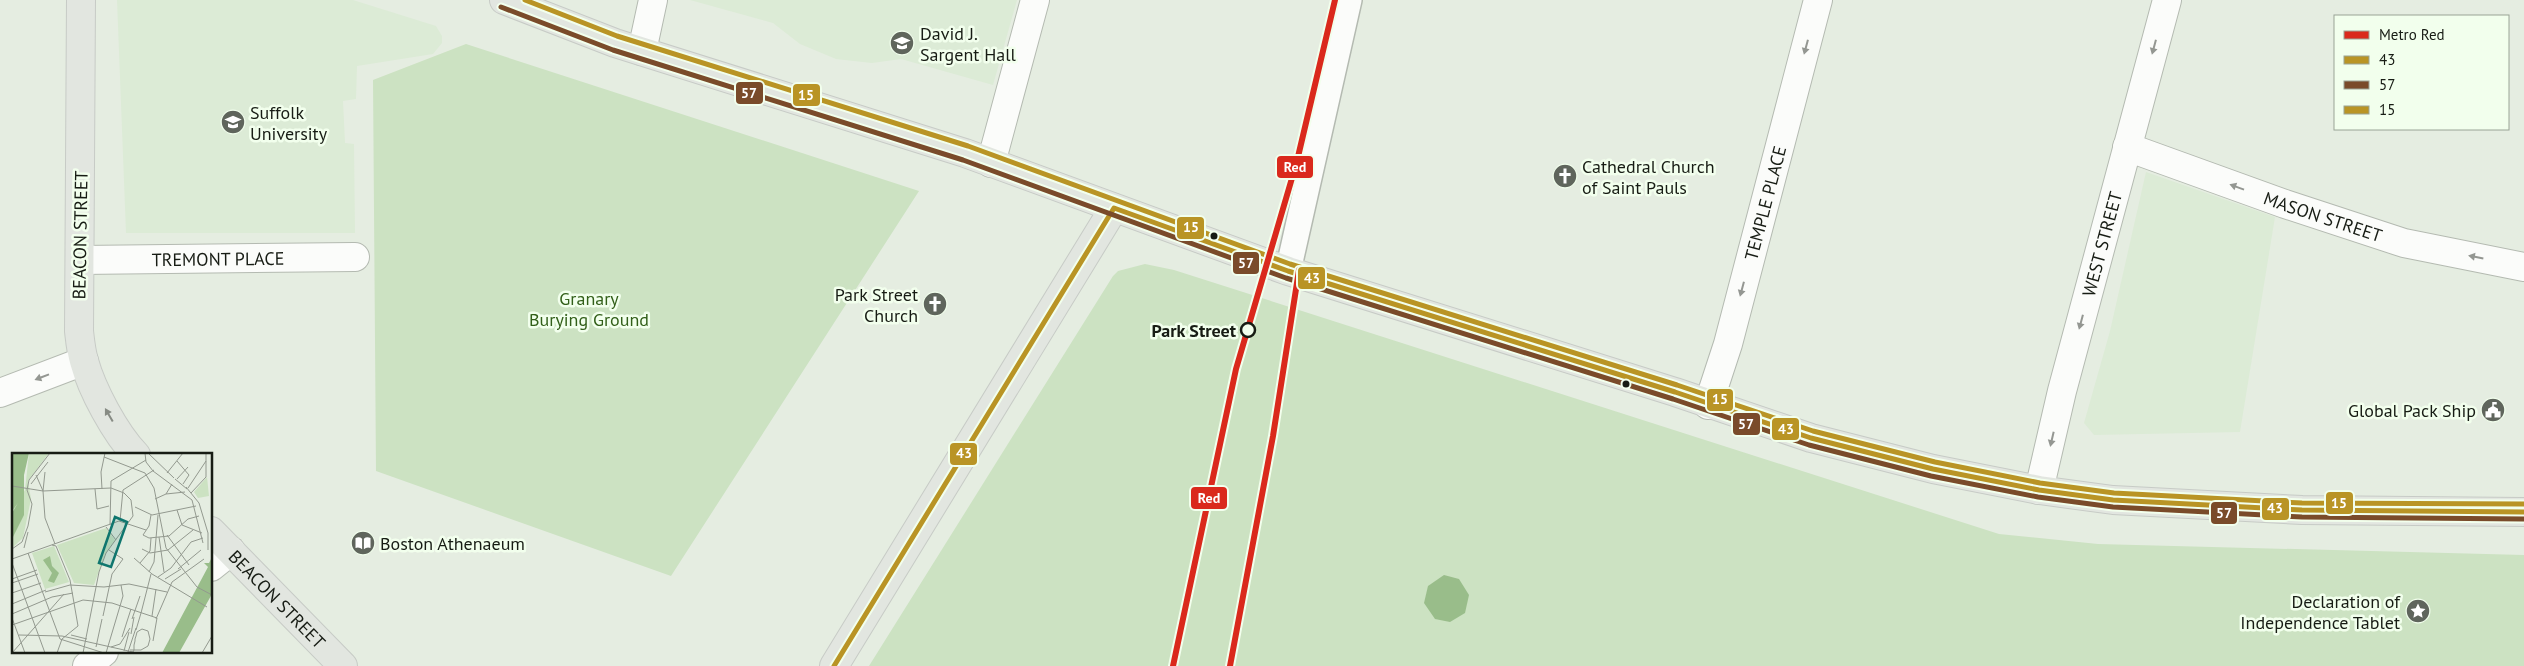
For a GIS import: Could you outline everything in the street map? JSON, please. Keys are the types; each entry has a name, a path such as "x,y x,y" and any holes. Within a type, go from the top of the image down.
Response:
{"main road":[{"name":"BEACON STREET","path":"81,0 79,331 84,361 96,393 111,420 135,453"},
{"path":"507,0 615,43 909,134 1288,271 1656,386 1708,405 1820,440 1933,469 2039,490 2113,500 2302,510 2524,512"},
{"path":"834,666 1114,208"},
{"name":"BEACON STREET","path":"212,534 221,559 343,666"}],"street":[{"path":"642,51 652,0"},
{"path":"991,163 1036,0"},
{"path":"1288,271 1349,0"},
{"name":"TEMPLE PLACE","path":"1708,405 1728,344 1818,0"},
{"name":"WEST STREET","path":"2039,490 2062,392 2167,0"},
{"name":"MASON STREET","path":"2127,147 2286,204 2404,243 2524,267"},
{"name":"TREMONT PLACE","path":"80,260 355,257"},
{"path":"0,393 84,361"},
{"path":"87,666 102,654"}],"shaded area":[{"name":"Suffolk University","path":"117,0 353,0 436,26 442,36 442,43 433,54 357,66 356,99 343,101 345,143 354,144 355,233 126,233"},
{"name":"David J. Sargent Hall","path":"690,0 1017,0 993,85 901,59 872,63 836,59 800,44 773,23"},
{"path":"2146,172 2275,217 2240,432 2094,435 2084,423 2110,331"},
{"path":"1444,575 1459,579 1469,595 1465,613 1450,622 1435,619 1424,603 1428,586"}],"green space":[{"name":"Granary Burying Ground","path":"466,44 919,191 671,576 376,471 373,80"},
{"path":"1145,264 1174,270 1999,534 2098,544 2524,555 2524,666 869,666 1113,276 1118,271"}],"metro line":[{"name":"Red","path":"1173,666 1236,369 1297,161 1335,0"},
{"name":"Red","path":"1230,666 1273,436 1299,270"}],"transit line":[{"name":"15","path":"525,0 617,36 968,146 1290,264 1677,385 1813,431 1935,462 2040,483 2114,493 2302,503 2524,504"},
{"name":"57","path":"501,7 613,50 963,160 1286,278 1673,399 1809,445 1931,476 2038,497 2113,507 2302,517 2524,519"},
{"name":"43","path":"834,666 1114,208 1288,271 1675,392 1811,438 1933,469 2039,490 2113,500 2302,510 2524,512"}],"place":[{"name":"David J. Sargent Hall","path":"902,43"},
{"name":"Suffolk University","path":"233,122"},
{"name":"Cathedral Church of Saint Pauls","path":"1565,176"},
{"name":"Park Street Church","path":"935,304"},
{"name":"Park Street","path":"1248,330"},
{"name":"Global Pack Ship","path":"2493,410"},
{"name":"Boston Athenaeum","path":"363,543"},
{"name":"Declaration of Independence Tablet","path":"2418,611"}]}
